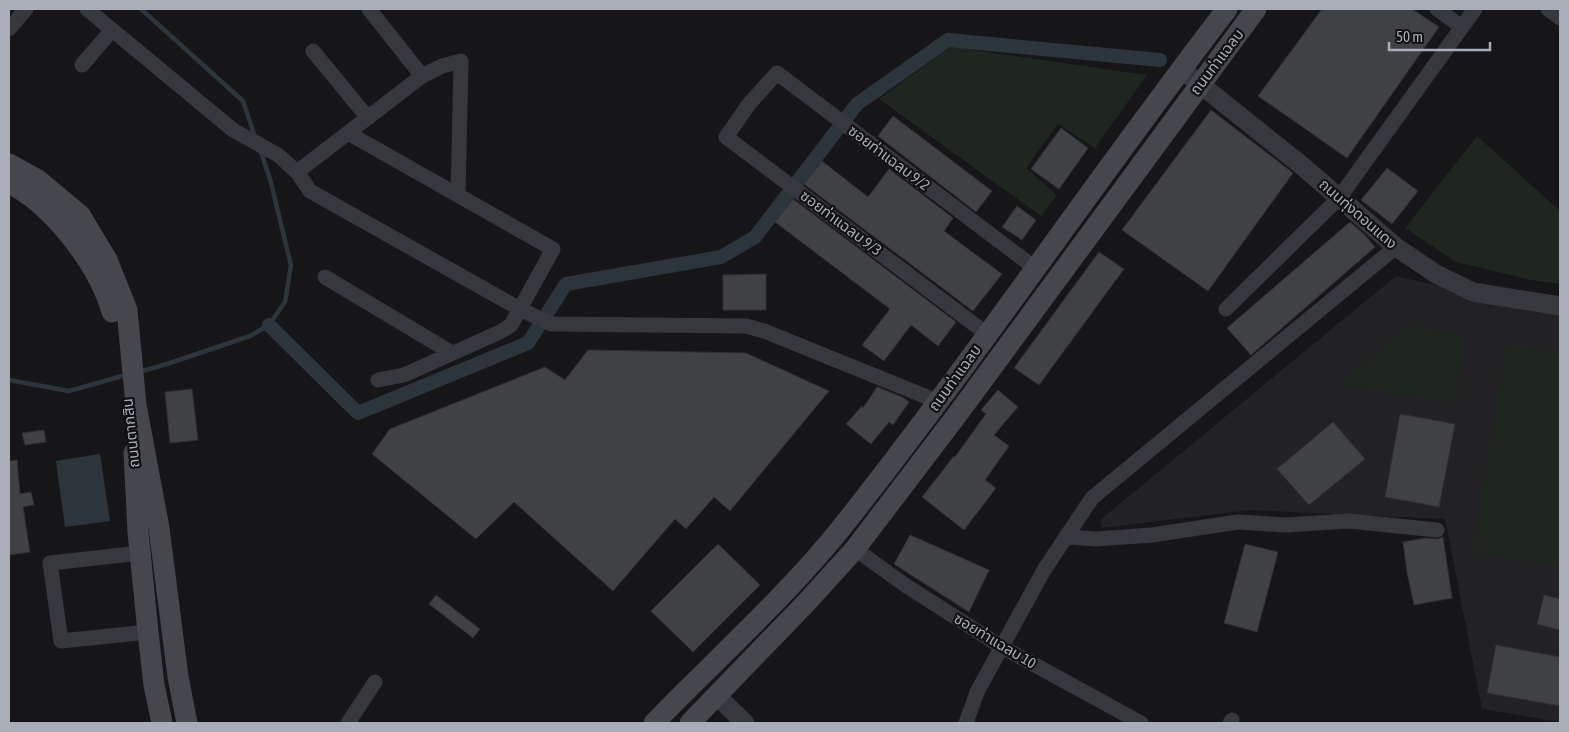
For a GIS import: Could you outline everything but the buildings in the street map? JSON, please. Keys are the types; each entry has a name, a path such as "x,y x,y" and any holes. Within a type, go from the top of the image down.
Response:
{"main road":[{"name":"ถนนท่าแฉลบ","path":"690,723 806,603 855,549 957,416 1256,9"},
{"name":"ถนนท่าแฉลบ","path":"654,723 790,586 841,528 938,401 1222,11"},
{"path":"9,164 38,180 80,215 107,260 127,310 133,374 132,405"},
{"name":"ถนนตากสิน","path":"9,184 20,188 55,217 82,249 101,284 111,308 159,528 178,677 187,723"},
{"path":"938,401 957,416"},
{"name":"ถนนตากสิน","path":"132,405 140,553 154,685 162,723"},
{"path":"699,677 717,696"}],"street":[{"path":"9,29 26,9"},
{"path":"86,9 233,130 278,155 297,172 310,191 551,324 746,326 764,331 938,401"},
{"path":"368,9 422,76"},
{"path":"1437,9 1462,27"},
{"path":"1226,309 1339,198 1476,9"},
{"path":"1548,9 1560,18"},
{"path":"82,65 112,30"},
{"path":"313,51 368,118"},
{"path":"297,172 422,76 442,66 461,61 458,195"},
{"name":"ถนนทุ่งดอนแดง","path":"1180,69 1300,164 1396,247 1436,274 1473,292 1560,306"},
{"name":"ซอยท่าแฉลบ 9/2","path":"749,104 778,73 1035,268"},
{"name":"ซอยท่าแฉลบ 9/3","path":"749,104 726,137 987,334"},
{"path":"348,133 553,248 527,312 511,325 500,332 404,375 378,380"},
{"path":"966,723 977,692 1044,570 1092,498 1396,247"},
{"path":"325,277 452,353"},
{"path":"1066,537 1096,539 1152,535 1238,522 1286,525 1349,521 1437,530"},
{"name":"ซอยท่าแฉลบ 10","path":"855,549 905,586 1002,647 1141,723"},
{"path":"140,553 50,563 61,641 148,632"},
{"path":"348,723 375,682"},
{"path":"717,696 745,723"}],"shaded area":[{"path":"951,47 1147,75 1095,148 1058,124 1026,168 1057,195 1041,216 879,99"},
{"path":"1477,136 1560,211 1560,284 1531,280 1456,262 1405,228"},
{"path":"1396,276 1560,314 1560,722 1482,709 1445,519 1249,510 1102,528 1100,520"},
{"path":"1408,325 1464,337 1456,403 1339,385"},
{"path":"1507,344 1560,353 1560,566 1472,552"},
{"path":"100,454 110,521 65,527 56,461"}],"waterway":[{"path":"141,9 243,101 255,137"},
{"path":"269,325 358,413 528,343 566,284 721,257 755,237 857,104 948,40 1160,60"},
{"path":"139,372 250,336 269,325 285,302 291,265 270,179 260,149"},
{"path":"9,380 69,391 126,375"}]}
